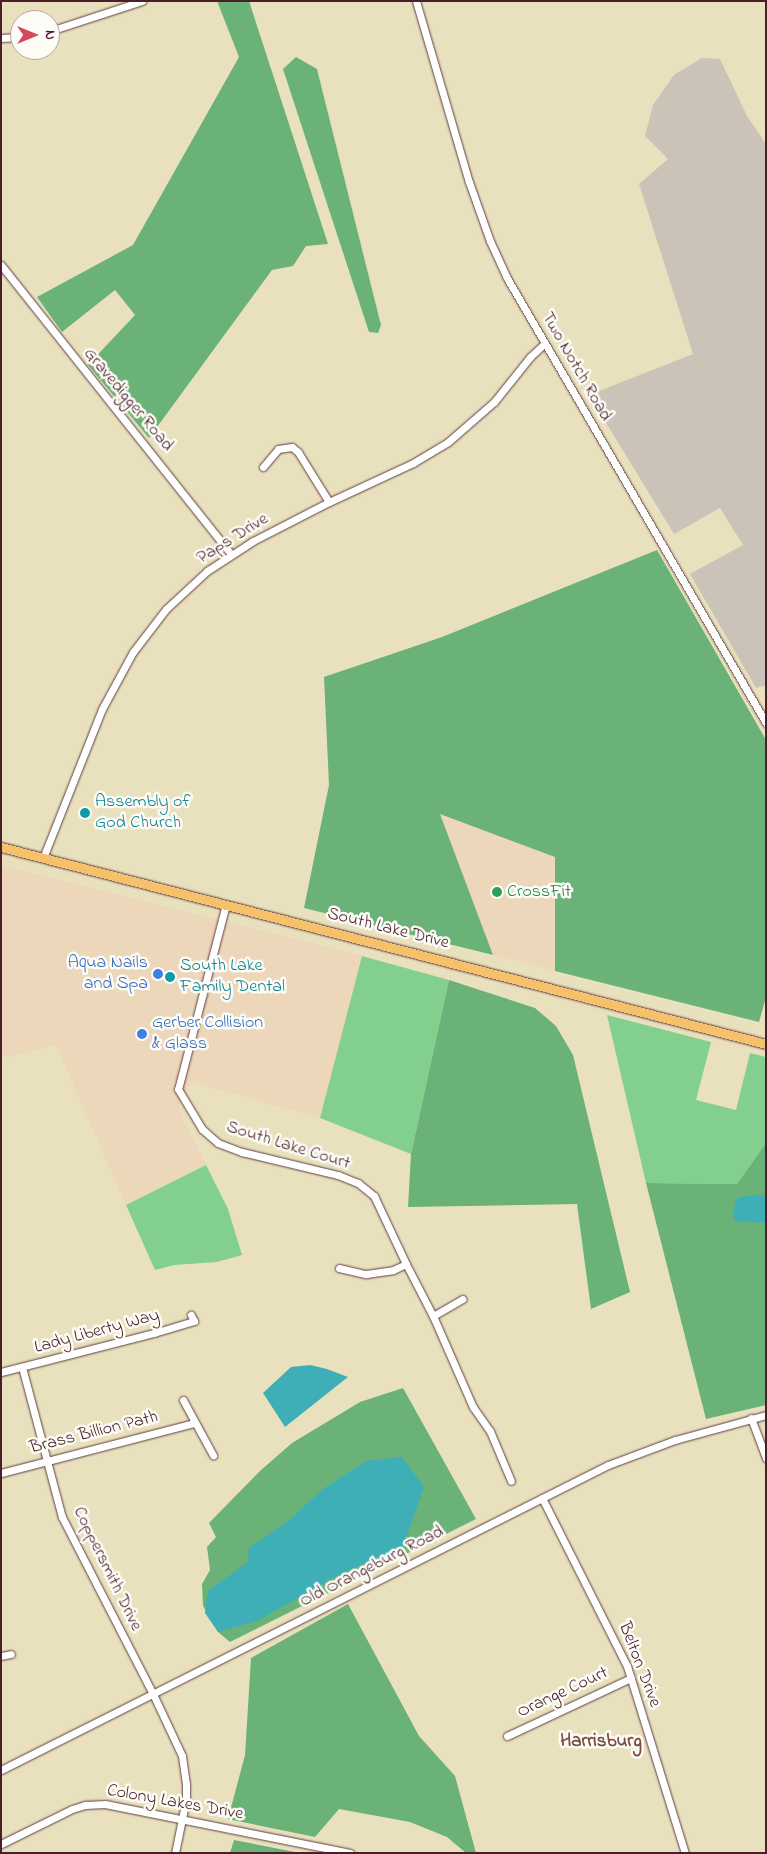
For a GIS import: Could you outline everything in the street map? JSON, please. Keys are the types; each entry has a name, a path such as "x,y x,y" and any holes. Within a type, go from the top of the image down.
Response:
{"main road":[{"name":"South Lake Drive","path":"1,847 766,1044"}],"street":[{"path":"60,29 142,1"},
{"name":"Two Notch Road","path":"416,1 455,139 490,241 507,278 766,723"},
{"name":"Gravedigger Road","path":"1,265 231,554"},
{"name":"Paps Drive","path":"43,858 102,709 133,652 166,609 207,571 231,554 329,502 413,463 448,442 494,402 530,357 544,344"},
{"path":"263,467 278,449 292,447 298,452 329,502"},
{"name":"South Lake Court","path":"226,904 178,1088 202,1129 218,1143 242,1152 338,1175 358,1183 374,1196 406,1264 434,1316 473,1407 490,1431 512,1481"},
{"path":"339,1268 366,1274 393,1270 406,1264"},
{"path":"434,1316 463,1299"},
{"name":"Lady Liberty Way","path":"1,1372 178,1326 194,1321 191,1315"},
{"name":"Coppersmith Drive","path":"22,1367 62,1517 177,1742 185,1770 186,1799 175,1853"},
{"path":"183,1400 212,1455"},
{"name":"Old Orangeburg Road","path":"1,1770 608,1465 675,1440 766,1415"},
{"path":"751,1418 766,1458"},
{"name":"Brass Billion Path","path":"1,1473 194,1423"},
{"name":"Belton Drive","path":"542,1498 619,1646 631,1678 684,1853"},
{"path":"1,1656 10,1654"},
{"name":"Orange Court","path":"508,1736 631,1678"},
{"name":"Colony Lakes Drive","path":"1,1844 66,1812 92,1804 118,1805 350,1853"}],"shaded area":[{"path":"702,58 720,59 747,116 766,144 766,685 756,688 690,574 743,545 720,508 674,534 589,395 693,354 639,184 668,159 645,136 653,105 674,75"},
{"path":"440,814 555,857 555,971 493,955"},
{"path":"1,865 362,956 320,1118 192,1082 178,1108 206,1165 126,1205 56,1045 1,1058"}],"green space":[{"path":"217,1 249,1 328,244 306,246 293,266 272,270 149,438 88,365 135,315 115,290 62,332 37,297 133,245 239,57"},
{"path":"296,57 317,69 381,325 378,333 369,332 283,69"},
{"path":"657,550 766,740 766,997 759,1022 555,971 555,857 440,814 493,955 304,908 329,785 324,677 442,637"},
{"path":"362,956 449,980 411,1154 320,1118"},
{"path":"449,980 535,1008 556,1026 573,1055 630,1292 591,1309 577,1204 408,1207 411,1154"},
{"path":"607,1015 711,1042 696,1100 736,1110 750,1053 766,1057 766,1143 737,1184 646,1183"},
{"path":"766,1143 766,1405 706,1419 646,1183 737,1184"},
{"path":"206,1165 228,1209 242,1255 217,1262 174,1265 155,1270 126,1205"},
{"path":"403,1388 476,1519 230,1642 218,1632 203,1606 202,1584 210,1570 207,1547 216,1537 209,1523 260,1471 292,1443 360,1402"},
{"path":"348,1604 419,1736 455,1776 476,1853 466,1853 447,1837 410,1822 339,1809 315,1837 228,1819 245,1755 251,1658"},
{"path":"234,1840 300,1853 230,1853"}],"water":[{"path":"766,1195 766,1223 735,1221 733,1212 736,1200 739,1197"},
{"path":"310,1365 348,1377 285,1427 263,1393 291,1367"},
{"path":"402,1457 424,1487 403,1547 342,1573 257,1621 218,1632 205,1613 208,1591 248,1562 249,1548 288,1521 323,1489 366,1461"}],"place":[{"name":"Assembly of God Church","path":"85,813"},
{"name":"CrossFit","path":"497,892"},
{"name":"Aqua Nails and Spa","path":"158,974"},
{"name":"South Lake Family Dental","path":"170,977"},
{"name":"Gerber Collision & Glass","path":"142,1034"}],"district":[{"name":"Harrisburg","path":"601,1742"}]}
